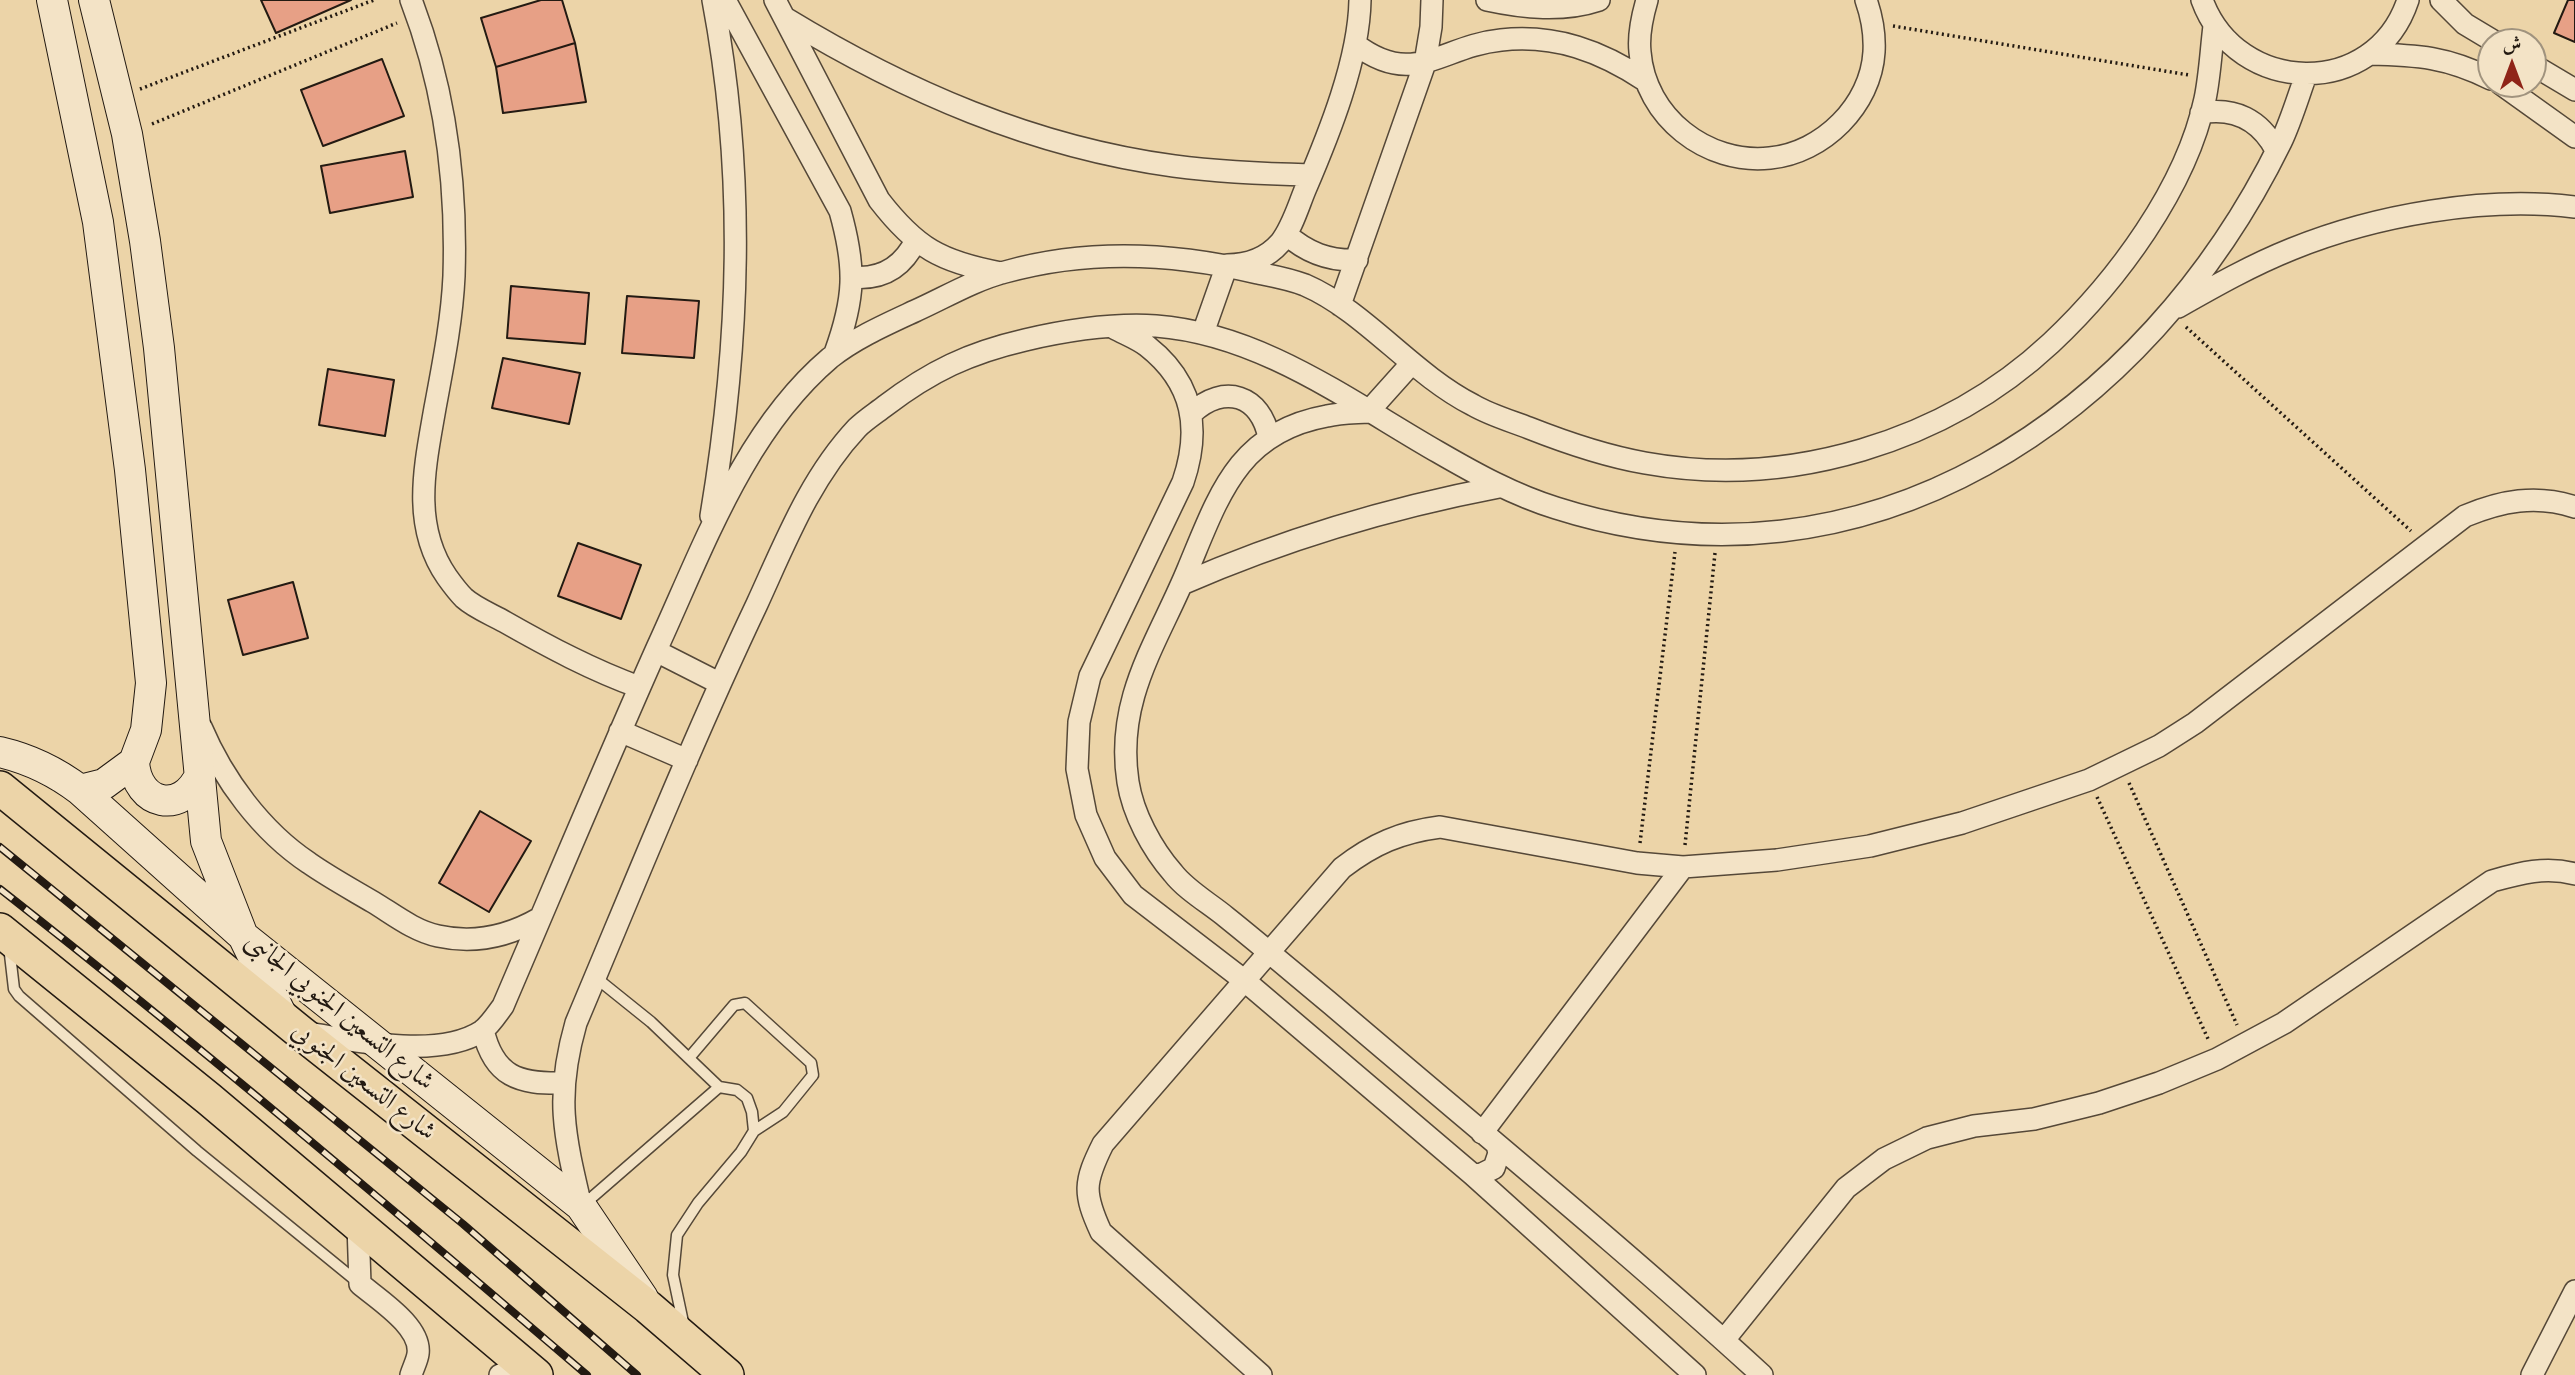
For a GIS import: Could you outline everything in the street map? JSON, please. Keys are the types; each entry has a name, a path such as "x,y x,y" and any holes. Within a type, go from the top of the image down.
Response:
{"main road":[{"name":"شارع التسعين الجنوبي","path":"0,788 291,1025 648,1307 727,1375"},
{"path":"3,935 209,1099 359,1225 522,1373"}],"street":[{"path":"52,0 98,222 130,470 151,683 146,730 134,762 135,777 142,790 154,798 168,801 183,798 194,788 200,775"},
{"path":"94,0 127,134 145,241 159,348 206,841 243,936 291,1025 377,1042 439,1045 463,1040 483,1030 503,1006 639,687 709,533 759,440 793,393 835,354 886,324 1001,272 1065,260 1131,255 1196,260 1302,283 1340,305 1411,364 1472,405 1584,449 1649,464 1715,470 1781,467 1847,455 1910,434 1969,405 2024,368 2074,322 2144,234 2182,170 2201,113 2214,26"},
{"path":"709,533 726,429 736,276 731,123 713,0"},
{"path":"725,0 840,212 850,247 852,277 848,319 835,354"},
{"path":"1227,265 1238,265 1260,258 1279,244 1286,233 1335,114 1355,44 1360,0"},
{"path":"1340,305 1426,63 1432,27 1432,0"},
{"path":"1487,0 1518,6 1556,8 1599,0"},
{"path":"1647,0 1640,25 1639,53 1646,81 1660,109 1682,132 1709,149 1739,158 1771,158 1801,150 1829,135 1851,112 1867,85 1874,54 1873,23 1867,0"},
{"path":"2202,0 2214,26 2232,47 2254,62 2279,71 2306,75 2350,65 2369,54 2389,35 2404,13 2408,0"},
{"path":"2441,0 2465,24 2477,31"},
{"path":"414,7 438,92 448,145 454,212 454,279 423,495 425,523 433,551 447,577 465,599 554,650 606,675 639,687"},
{"path":"780,9 844,54 906,86 970,113 1036,135 1104,153 1172,166 1242,173 1311,175"},
{"path":"780,9 879,200 901,229 930,252 964,266 1001,272"},
{"path":"1355,44 1370,56 1407,66 1426,63 1468,46 1530,38 1591,50 1620,63 1646,81"},
{"path":"2369,54 2420,55 2463,65 2477,72"},
{"path":"2547,73 2575,89"},
{"path":"581,1206 566,1143 563,1114 563,1083 576,1023 719,683 813,486 859,426 917,382 981,351 1058,332 1109,326 1156,326 1203,333 1247,346 1294,368 1499,487 1557,509 1616,524 1717,534 1781,530 1844,520 1906,502 1965,477 2020,445 2072,407 2125,360 2170,312 2214,254 2283,138 2306,75"},
{"path":"2521,98 2575,137"},
{"path":"2201,113 2214,111 2240,114 2262,129 2276,150"},
{"path":"2170,312 2242,271 2293,248 2359,227 2427,212 2496,205 2575,207"},
{"path":"1286,233 1296,243 1318,255 1331,259 1357,260"},
{"path":"852,277 875,277 896,267 916,240"},
{"path":"1203,333 1227,265"},
{"path":"1109,326 1147,346 1175,375 1192,413 1194,436 1191,460 1183,482 1090,676 1079,722 1077,769 1086,815 1105,858 1133,895 1245,981 1472,1174 1695,1375"},
{"path":"1411,364 1368,412 1327,415 1297,424 1269,438 1248,455 1230,476 1136,683 1125,733 1128,784 1145,833 1174,875 1269,951 1762,1375"},
{"path":"1192,413 1203,402 1217,397 1232,396 1247,400 1259,410 1266,423 1269,438"},
{"path":"1182,584 1246,557 1338,525 1391,510 1499,487"},
{"path":"1261,1375 1101,1232 1088,1203 1089,1172 1103,1144 1342,868 1364,851 1387,838 1413,830 1440,827 1637,863 1683,867 1777,860 1870,846 1962,822 2089,780 2159,746 2195,723 2465,516 2490,505 2517,500 2545,500 2575,507"},
{"path":"656,651 719,683"},
{"path":"194,713 232,785 276,836 307,863 423,932 456,939 481,939 507,933 540,918"},
{"path":"620,731 687,760"},
{"name":"شارع التسعين الجنوبي الجانبى","path":"0,752 42,765 80,790 243,936 581,1206 648,1307"},
{"path":"80,790 104,783 134,762"},
{"path":"1482,1133 1683,867"},
{"path":"1724,1340 1846,1188 1884,1159 1927,1138 1974,1126 2034,1119 2099,1103 2159,1083 2217,1059 2284,1023 2492,881 2527,871 2562,870 2575,874"},
{"path":"483,1030 488,1051 501,1068 519,1080 563,1083"},
{"path":"1443,1150 1442,1141 1451,1126 1459,1122 1482,1133 1499,1153 1494,1168 1479,1175 1472,1174"},
{"path":"359,1225 360,1284 407,1324 416,1339 418,1353 411,1375"},
{"path":"2532,1375 2575,1291"}],"lane":[{"path":"3,935 14,989 19,996 197,1151 360,1284"},
{"path":"596,977 651,1022 719,1087 737,1090 747,1098 754,1130"},
{"path":"687,1340 673,1275 677,1235 698,1203 741,1152 754,1130 783,1112 813,1075 811,1063 745,1003 734,1005 689,1058"},
{"path":"581,1206 719,1087"}],"path":[{"path":"118,98 374,0"},
{"path":"127,134 414,7"},
{"path":"1873,23 2208,78"},
{"path":"2170,312 2426,544"},
{"path":"1637,863 1678,532"},
{"path":"1683,867 1717,534"},
{"path":"2121,765 2245,1045"},
{"path":"2089,780 2217,1059"}],"building":[{"path":"261,0 351,0 276,33"},
{"path":"541,0 562,0 575,43 496,67 481,18"},
{"path":"2568,0 2575,0 2575,42 2554,33"},
{"path":"575,43 586,102 503,113 496,67"},
{"path":"382,59 404,116 323,146 301,90"},
{"path":"405,151 413,197 330,213 321,166"},
{"path":"511,286 589,293 585,344 507,338"},
{"path":"627,296 699,301 694,358 622,353"},
{"path":"503,358 580,373 569,424 492,408"},
{"path":"328,369 394,380 385,436 319,425"},
{"path":"578,543 641,565 621,619 558,596"},
{"path":"293,582 308,638 243,655 228,600"},
{"path":"480,811 531,841 489,912 439,883"}],"railway":[{"path":"0,847 463,1224 637,1375"},
{"path":"0,889 296,1129 587,1375"}]}
